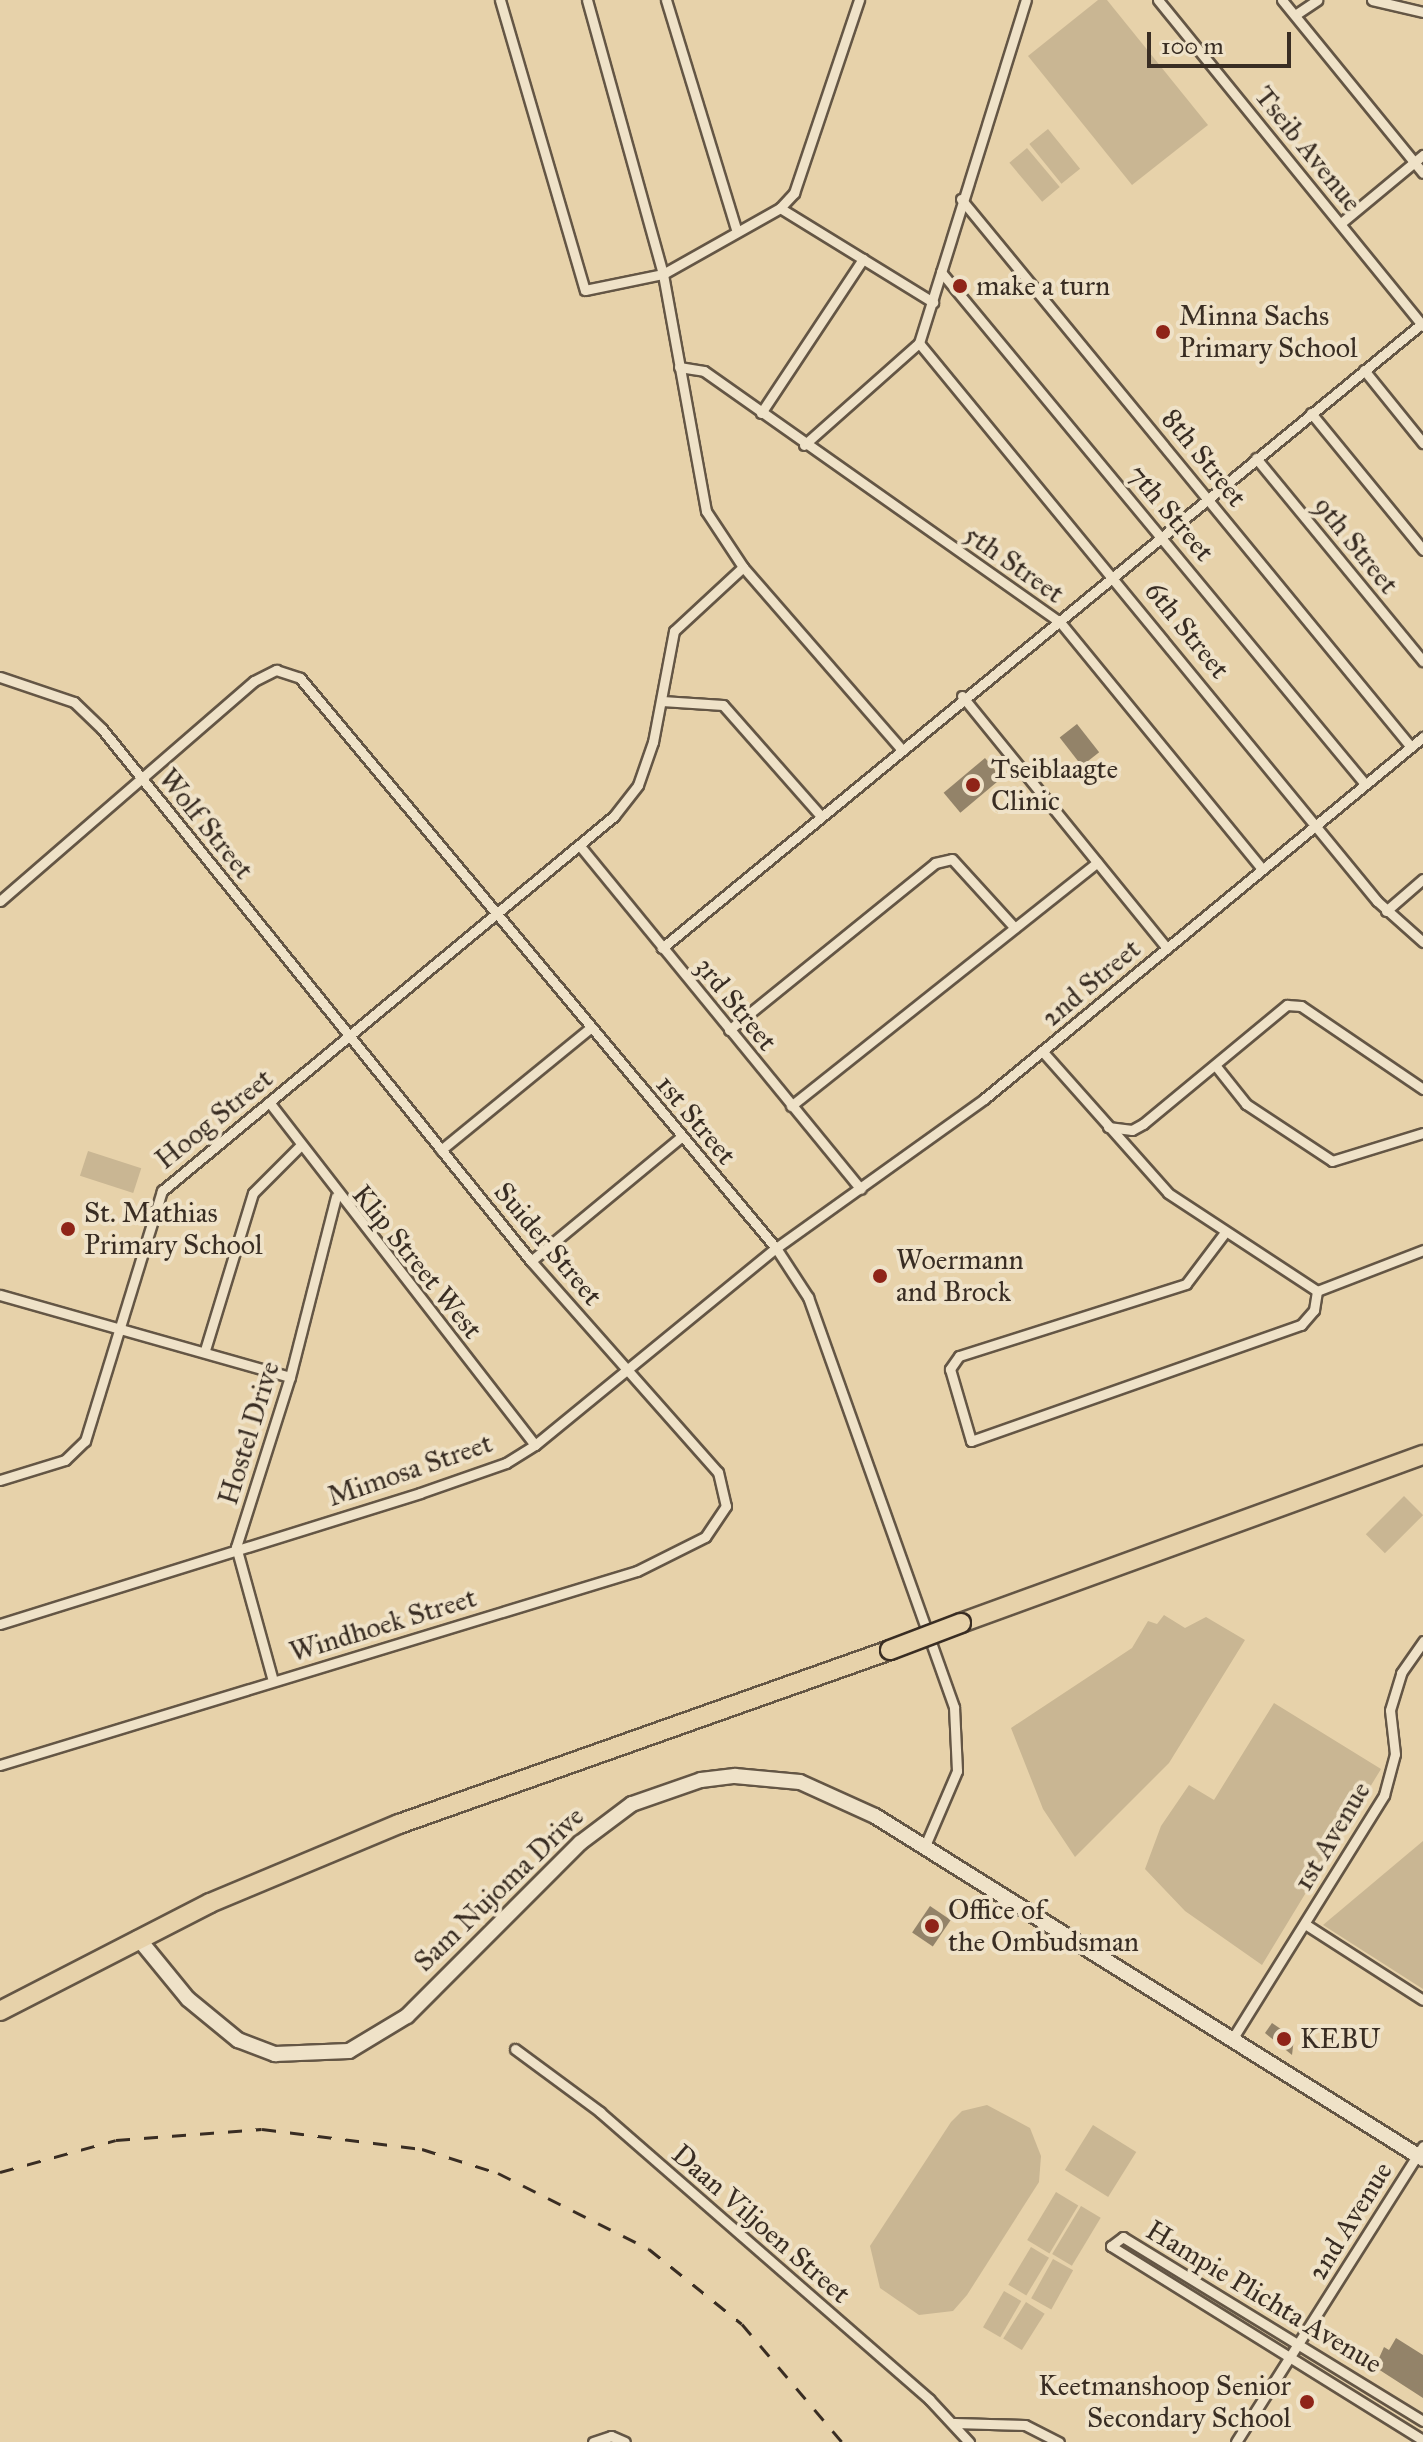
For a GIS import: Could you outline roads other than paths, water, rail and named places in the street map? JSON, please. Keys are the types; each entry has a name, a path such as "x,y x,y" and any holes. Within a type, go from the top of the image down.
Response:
{"highway":[{"path":"0,2011 141,1942 427,1817 1423,1455"},
{"path":"0,2021 141,1942"}],"main road":[{"name":"Sam Nujoma Drive","path":"141,1942 188,1999 238,2040 275,2054 314,2057 363,2046 398,2023 580,1843 665,1789 735,1776 800,1782 852,1803 1231,2041 1421,2153"}],"street":[{"path":"500,0 585,290 663,274 736,229 780,208 801,181 859,0"},
{"path":"587,0 663,274 706,511 743,567 901,749"},
{"path":"666,0 736,229"},
{"path":"804,445 919,343 961,199 1026,0"},
{"name":"Tseib Avenue","path":"1158,0 1422,325"},
{"path":"1282,0 1423,173"},
{"path":"1295,15 1317,0"},
{"path":"1372,0 1423,12"},
{"path":"1341,223 1423,155"},
{"name":"8th Street","path":"961,199 1411,747"},
{"path":"780,208 933,302"},
{"path":"761,413 863,259"},
{"name":"7th Street","path":"941,272 1365,784"},
{"path":"662,948 962,696 1060,622 1256,458 1422,325"},
{"name":"6th Street","path":"919,343 1115,576 1386,911 1423,942"},
{"name":"5th Street","path":"679,367 704,371 804,445 1060,622 1262,869"},
{"path":"1364,370 1423,443"},
{"path":"1311,413 1423,550"},
{"name":"9th Street","path":"1256,458 1423,661"},
{"name":"Hoog Street","path":"0,1480 65,1460 81,1448 162,1191 580,846 638,785 662,701 674,631 743,567"},
{"name":"1st Street","path":"0,901 139,775 254,681 276,670 300,678 776,1248 819,1316 954,1707 957,1771 924,1848"},
{"name":"Wolf Street","path":"0,677 74,702 139,775 349,1039"},
{"path":"962,696 1167,948"},
{"path":"662,701 723,705 821,816"},
{"name":"2nd Street","path":"776,1248 861,1189 1043,1052 1423,737"},
{"name":"3rd Street","path":"580,846 861,1189"},
{"path":"729,1030 935,863 952,859 1015,928"},
{"path":"791,1106 1097,863"},
{"path":"1386,911 1423,879"},
{"path":"1108,1127 1132,1130 1287,1005 1301,1006 1423,1089"},
{"path":"441,1150 590,1028"},
{"name":"Suider Street","path":"349,1039 531,1261 624,1370 718,1472"},
{"path":"1043,1052 1168,1193 1223,1235 1317,1291"},
{"path":"1215,1065 1246,1104 1332,1161 1423,1133"},
{"name":"Klip Street West","path":"269,1102 336,1197 535,1445"},
{"path":"531,1261 681,1137"},
{"path":"205,1350 253,1193 299,1147"},
{"name":"Hostel Drive","path":"273,1681 236,1547 290,1377 336,1197"},
{"path":"1223,1235 1186,1284 959,1356 950,1369 971,1441 1301,1325 1314,1310 1317,1291"},
{"name":"Mimosa Street","path":"0,1624 236,1547 420,1493 506,1463 535,1445 776,1248"},
{"path":"1317,1291 1423,1250"},
{"path":"0,1295 205,1350 290,1377"},
{"name":"Windhoek Street","path":"0,1765 670,1558 717,1524 726,1506 718,1472"},
{"name":"1st Avenue","path":"1231,2041 1389,1783 1395,1754 1390,1710 1401,1673 1423,1641"},
{"path":"1305,1924 1423,2000"},
{"name":"Daan Viljoen Street","path":"515,2049 600,2112 954,2423 969,2442"},
{"name":"2nd Avenue","path":"1236,2442 1421,2153"},
{"name":"Hampie Plichta Avenue","path":"1423,2421 1123,2237 1111,2246 1423,2440"},
{"path":"954,2423 1025,2425 1059,2442"},
{"path":"593,2442 611,2436 624,2441"}],"railway":[{"path":"0,2172 116,2140 262,2129 422,2149 498,2173 649,2249 742,2324 842,2442"}],"place":[{"name":"make a turn","path":"960,286"},
{"name":"Minna Sachs Primary School","path":"1163,332"},
{"name":"Tseiblaagte Clinic","path":"973,785"},
{"name":"St. Mathias Primary School","path":"68,1229"},
{"name":"Woermann and Brock","path":"880,1276"},
{"name":"Office of the Ombudsman","path":"932,1926"},
{"name":"KEBU","path":"1284,2039"},
{"name":"Keetmanshoop Senior Secondary School","path":"1307,2402"}]}
